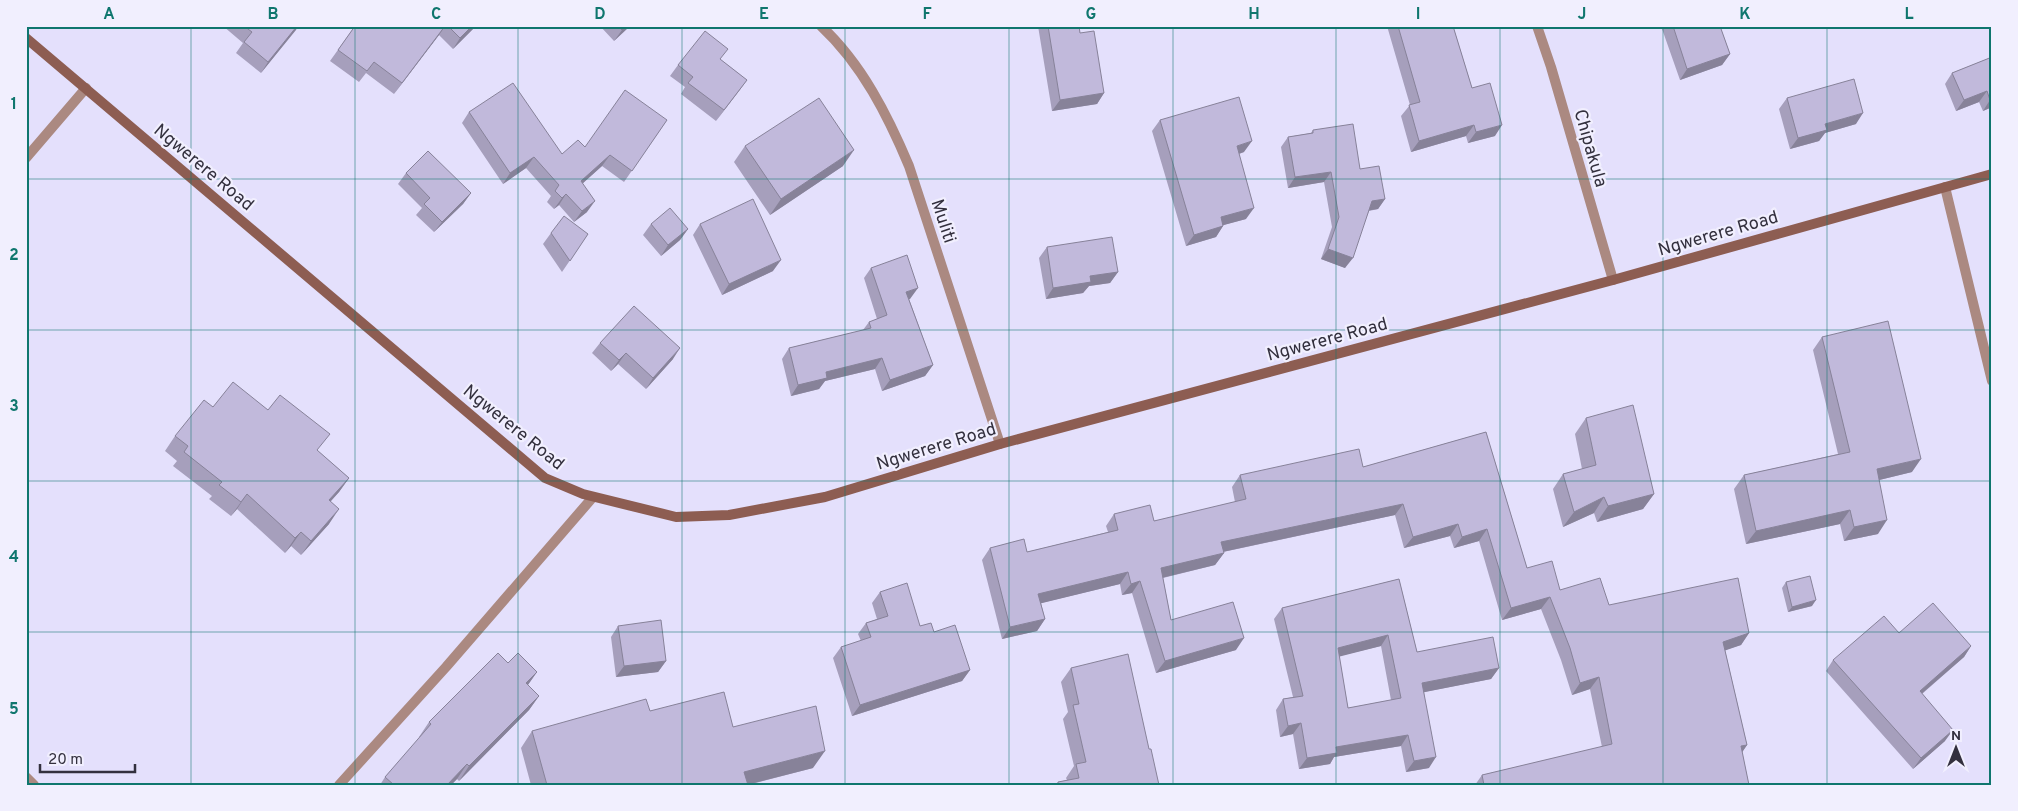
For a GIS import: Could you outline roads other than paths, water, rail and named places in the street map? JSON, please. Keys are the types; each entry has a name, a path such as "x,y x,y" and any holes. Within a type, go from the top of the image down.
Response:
{"street":[{"name":"Muliti","path":"821,26 851,60 868,85 891,124 906,158 1000,444"},
{"name":"Chipakula","path":"1537,26 1554,76 1612,280"},
{"name":"Ngwerere Road","path":"26,38 545,478 593,497 676,517 729,515 825,497 1000,444 1612,280 1992,174"},
{"path":"26,158 86,88"},
{"path":"1945,186 1992,381"},
{"path":"339,785 446,667 593,497"},
{"path":"26,777 34,785"}]}
